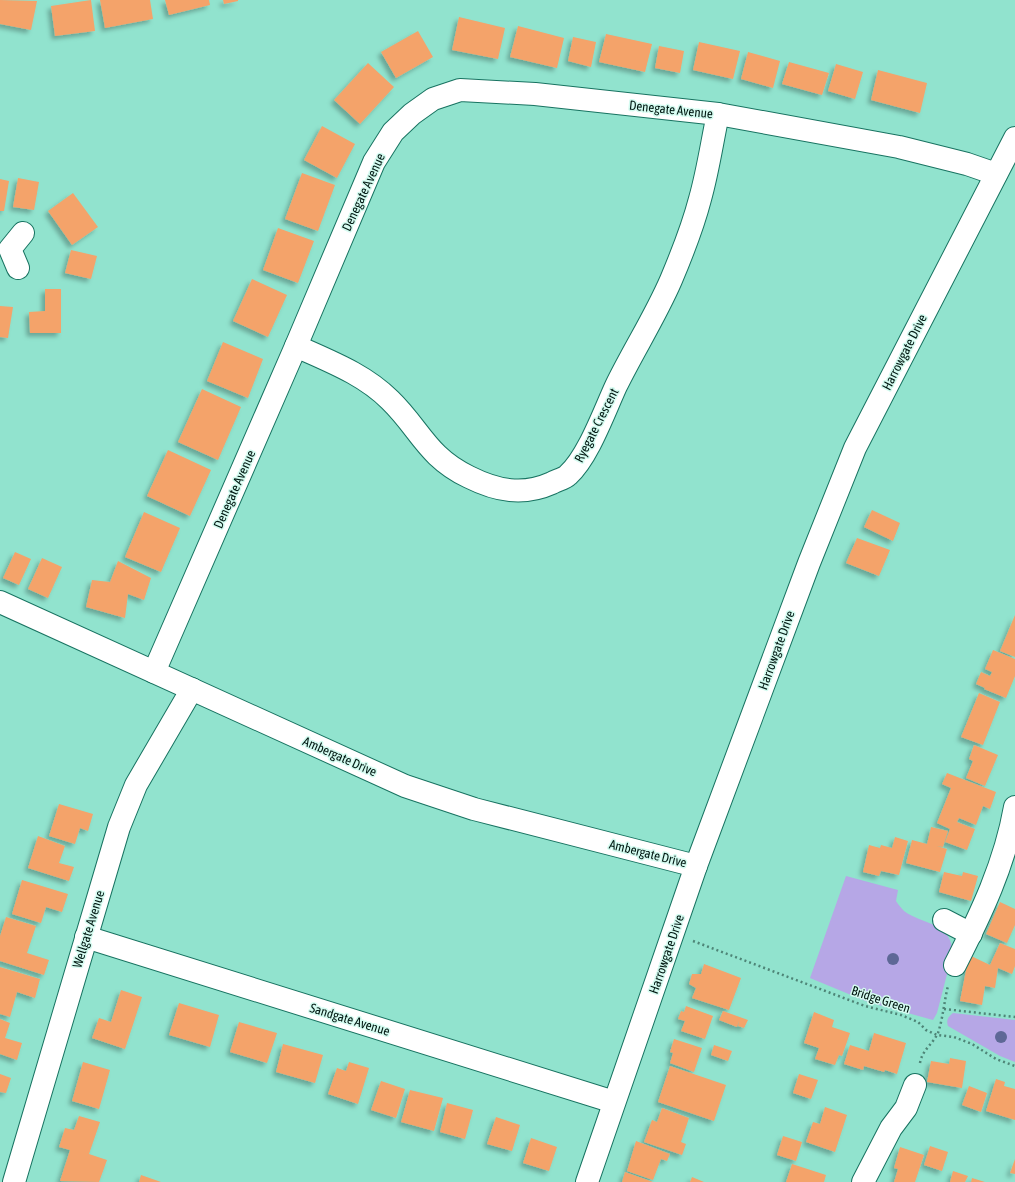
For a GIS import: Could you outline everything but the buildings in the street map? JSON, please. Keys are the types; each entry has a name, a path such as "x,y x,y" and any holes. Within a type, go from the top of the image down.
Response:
{"street":[{"name":"Denegate Avenue","path":"154,672 296,346 374,162 393,132 412,114 434,99 460,90 476,90 535,94 718,114 899,147 967,164 996,174"},
{"name":"Ryegate Crescent","path":"296,346 348,370 373,386 390,400 410,423 425,444 442,462 469,478 490,486 513,491 531,491 567,476 581,461 624,368 670,282 700,199 718,114"},
{"name":"Harrowgate Drive","path":"587,1182 696,866 809,562 855,448 1015,138"},
{"name":"Ambergate Drive","path":"0,602 405,786 474,808 696,866"},
{"name":"Wellgate Avenue","path":"14,1182 119,826 136,785 192,689"},
{"path":"955,965 971,934 1000,869 1015,808"},
{"path":"944,920 971,934"},
{"name":"Sandgate Avenue","path":"86,937 614,1102"},
{"path":"863,1182 891,1128 906,1108 916,1085"}],"path":[{"name":"Bridge Green","path":"672,934 865,1006 901,1015 918,1022 926,1030 937,1035 954,1037 972,1044 996,1060 1015,1066"},
{"path":"916,1085 921,1056 937,1035 944,1009 947,988 955,965"},
{"path":"944,1009 1015,1017"}],"shaded area":[{"path":"846,876 898,890 896,901 904,911 911,916 941,929 951,941 953,951 937,1013 933,1020 868,1002 810,978"},
{"path":"953,1013 1015,1020 1015,1062 1000,1056 948,1026 948,1019"}]}
